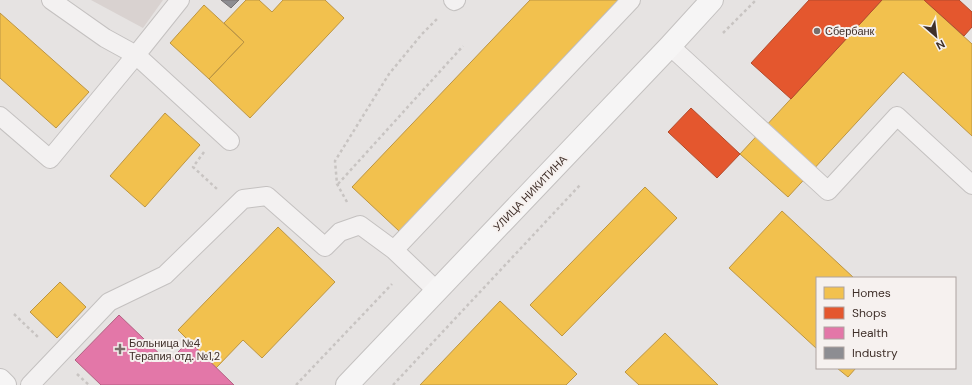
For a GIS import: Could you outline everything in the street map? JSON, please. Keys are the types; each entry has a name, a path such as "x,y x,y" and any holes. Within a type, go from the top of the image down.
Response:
{"main road":[{"name":"УЛИЦА НИКИТИНА","path":"347,385 712,0"},
{"path":"0,380 5,385"}],"lane":[{"path":"51,0 106,38 136,55 225,136"},
{"path":"0,116 50,159 180,0"},
{"path":"394,250 632,0"},
{"path":"670,46 828,191 897,116 972,185"},
{"path":"30,385 109,302 165,275 242,199 267,196 325,247 340,232 360,225 394,250 437,291"}],"path":[{"path":"360,225 337,184 335,162 389,74 422,34 454,0"},
{"path":"691,65 756,0"},
{"path":"337,184 463,46"},
{"path":"225,136 193,166 235,205"},
{"path":"393,385 583,182"},
{"path":"296,385 410,264"}],"shaded area":[{"path":"91,0 163,0 143,28"}],"building: Homes":[{"path":"246,0 259,0 272,12 283,0 325,0 344,18 250,118 209,79 244,42 224,23"},
{"path":"530,0 618,0 399,231 352,187"},
{"path":"882,0 924,0 972,44 972,136 903,72 788,197 740,154"},
{"path":"204,5 244,42 209,79 170,43"},
{"path":"0,13 89,92 56,128 0,78"},
{"path":"165,113 200,145 145,207 110,176"},
{"path":"645,187 677,218 562,336 530,305"},
{"path":"782,211 853,277 816,277 816,348 729,268"},
{"path":"278,227 335,282 262,358 243,340 216,368 178,330"},
{"path":"60,282 86,307 57,338 30,312"},
{"path":"500,301 577,374 566,385 420,385"},
{"path":"665,333 718,385 639,385 625,372"},
{"path":"838,369 855,369 848,377"}],"building: Shops":[{"name":"Сбербанк","path":"809,0 882,0 791,99 751,63"},
{"path":"924,0 959,0 972,12 972,27 964,36"},
{"path":"691,108 740,154 717,178 668,132"}],"building: Health":[{"name":"Больница №4 Терапия отд. №1,2","path":"119,315 168,362 189,341 234,385 101,385 75,360"}],"building: Industry":[{"path":"221,0 239,0 231,8"}],"place":[{"name":"Сбербанк","path":"817,31"},
{"name":"Больница №4 Терапия отд. №1,2","path":"120,349"}]}
